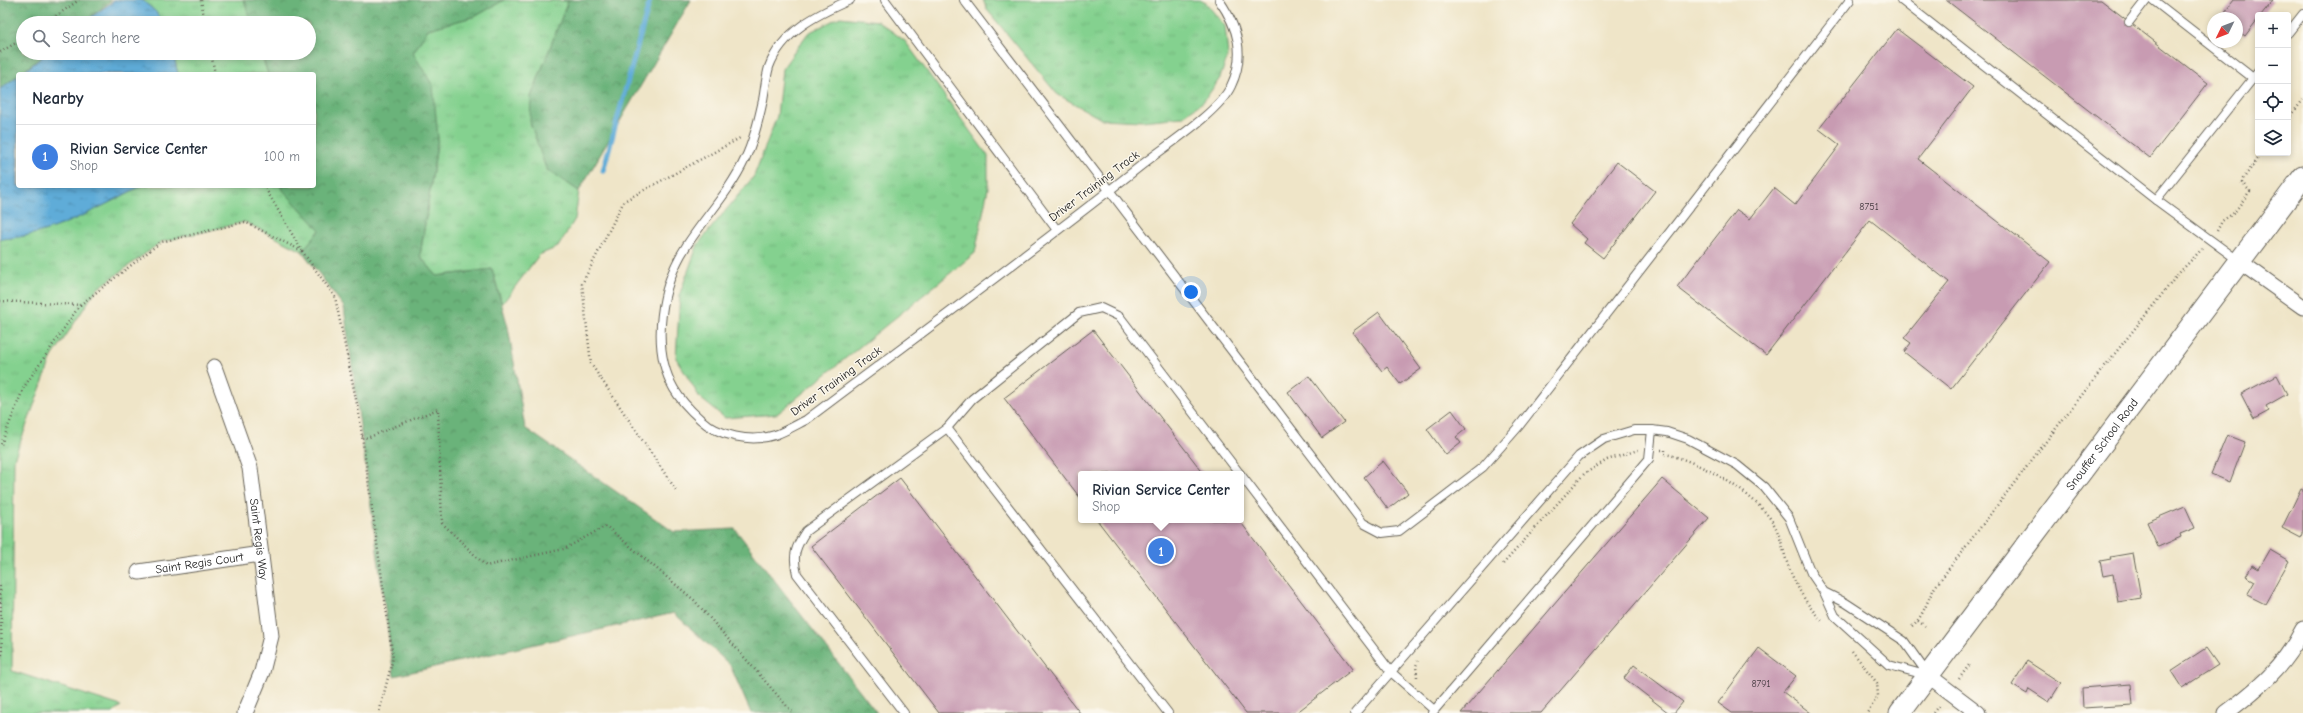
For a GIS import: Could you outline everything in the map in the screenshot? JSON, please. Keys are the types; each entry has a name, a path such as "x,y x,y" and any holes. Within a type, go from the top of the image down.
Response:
{"main road":[{"name":"Snouffer School Road","path":"1900,713 2240,262 2303,176"}],"street":[{"path":"2240,262 2303,307"},
{"name":"Saint Regis Way","path":"214,367 250,468 271,636 262,672 245,713"},
{"name":"Saint Regis Court","path":"139,572 261,554"},
{"path":"2226,713 2261,687 2280,666 2303,629"},
{"path":"1929,676 1978,713"}],"lane":[{"name":"Driver Training Track","path":"850,0 815,16 796,29 782,45 770,66 756,128 746,158 730,187 686,246 671,275 663,310 661,340 666,369 674,388 686,407 705,423 723,434 749,437 774,435 806,420 1110,190 1213,109 1231,87 1239,63 1239,41 1231,18 1219,0"},
{"path":"885,0 1057,230"},
{"path":"964,0 1363,524 1382,533 1399,531 1483,467 1519,426 1850,0"},
{"path":"1901,0 2156,200 2240,262"},
{"path":"2129,22 2146,0"},
{"path":"2153,0 2255,74"},
{"path":"2291,29 2303,14"},
{"path":"2156,200 2255,76"},
{"path":"904,713 797,574 793,559 796,546 806,531 947,428 972,399 1079,313 1100,308 1120,317 1237,471"},
{"path":"947,428 1168,713"},
{"path":"1355,713 1579,456 1604,439 1634,430 1667,432 1688,439 1737,465 1764,487 1789,518 1811,573 1824,592 1835,616 1889,665 1929,676"},
{"path":"1244,480 1391,672 1433,712 1649,459 1652,430"},
{"path":"1824,592 1846,603 1904,641 1929,676"}],"path":[{"path":"56,16 79,0"},
{"path":"201,0 204,16"},
{"path":"0,52 16,43"},
{"path":"212,60 215,72"},
{"path":"2291,115 2303,100"},
{"path":"676,490 591,364 582,284 624,201 756,128"},
{"path":"2222,225 2222,221 2234,212 2250,191 2242,183 2243,179 2260,156"},
{"path":"265,188 302,251 335,297 362,436 393,658 379,713"},
{"path":"0,448 24,387 80,304 161,242 245,222 302,251"},
{"path":"1912,626 1918,621 1935,587 2070,410 2179,273 2199,253"},
{"path":"0,301 80,304"},
{"path":"362,436 367,438 438,409 442,523 486,566 564,549 606,526 694,600 793,713"},
{"path":"1501,567 1584,474 1618,455 1650,449 1665,450 1665,454 1684,458 1744,492 1755,501 1775,527 1798,588 1808,604 1829,627"},
{"path":"0,586 2,647 0,657"},
{"path":"1918,621 1924,626"},
{"path":"1849,647 1877,683 1878,696 1867,713"},
{"path":"1417,679 1416,666 1419,660"},
{"path":"1959,678 1969,665"},
{"path":"1933,713 1939,705"}],"green space":[{"path":"0,0 112,0 92,16 16,16 16,60 38,60 22,72 16,72 16,77 0,89"},
{"path":"142,0 244,0 249,16 158,16 156,12"},
{"path":"244,0 504,0 476,16 428,29 413,53 433,86 438,138 420,256 437,276 492,269 508,327 525,428 674,532 735,529 877,713 751,713 730,665 674,613 394,676 344,307 302,251 320,230 281,188 316,188 316,72 267,72 263,60 316,60 316,16 249,16"},
{"path":"504,0 568,1 531,97 546,169 579,191 575,219 558,247 539,255 502,304 492,269 437,276 420,256 438,138 413,53 428,29 476,16"},
{"path":"563,0 691,0 579,191 546,169 530,122 531,97 568,1"},
{"path":"983,0 1200,0 1206,3 1225,26 1228,55 1220,78 1204,101 1182,117 1142,121 1101,119 1057,94 988,11"},
{"path":"840,17 878,21 905,41 988,156 988,188 975,253 777,414 725,418 700,398 676,358 680,293 698,244 754,176 777,116 782,69 808,33"},
{"path":"175,60 263,60 267,72 178,72"},
{"path":"137,188 283,188 321,230 302,251 245,222 161,242 96,290 52,357 14,459 12,671 121,706 113,713 0,713 0,239 37,233 90,212"}],"water":[{"path":"115,0 142,0 156,12 158,16 93,16"},
{"path":"38,60 175,60 178,72 23,72"},
{"path":"16,77 16,188 137,188 90,212 55,227 37,233 0,239 0,89"}],"building":[{"path":"1946,0 2101,0 2208,83 2150,158"},
{"path":"2234,0 2273,0 2263,12 2255,12 2255,23 2245,36 2243,34 2243,12 2225,12"},
{"path":"1897,29 1973,87 1918,159 2050,262 1951,389 1904,352 1911,343 1904,338 1949,282 1870,220 1766,355 1677,287 1737,210 1750,219 1774,188 1795,205 1840,145 1819,129"},
{"path":"1617,162 1655,191 1603,258 1584,243 1587,239 1570,224"},
{"path":"1379,312 1421,369 1400,384 1387,367 1382,371 1352,332"},
{"path":"1093,330 1202,471 1078,471 1078,495 1004,398"},
{"path":"2277,375 2287,394 2266,406 2269,411 2254,419 2241,394"},
{"path":"1309,376 1344,422 1322,438 1288,392"},
{"path":"1452,410 1466,429 1456,437 1461,443 1446,455 1427,429"},
{"path":"2227,435 2245,442 2230,482 2211,474"},
{"path":"1383,461 1408,493 1388,509 1364,477"},
{"path":"900,478 1080,713 939,713 811,546"},
{"path":"1662,479 1709,518 1541,713 1461,713"},
{"path":"2301,489 2303,490 2303,534 2301,538 2282,528"},
{"path":"2185,506 2195,528 2180,534 2181,537 2158,547 2147,522"},
{"path":"1099,523 1241,523 1353,669 1296,713 1246,713"},
{"path":"2270,550 2289,561 2265,604 2247,595 2255,581 2246,576 2252,565 2259,569"},
{"path":"2133,553 2141,598 2118,602 2113,574 2103,576 2100,561 2111,559 2110,557"},
{"path":"1759,648 1796,676 1783,692 1811,713 1732,713 1718,703"},
{"path":"2206,648 2218,665 2182,688 2171,671"},
{"path":"2027,661 2061,683 2049,702 2029,689 2027,694 2012,685"},
{"path":"1634,665 1683,702 1674,713 1669,713 1624,678"},
{"path":"2131,684 2133,705 2083,708 2082,688"}],"waterway":[{"path":"603,171 650,0"}],"place":[{"name":"Rivian Service Center","path":"1161,551"}]}
